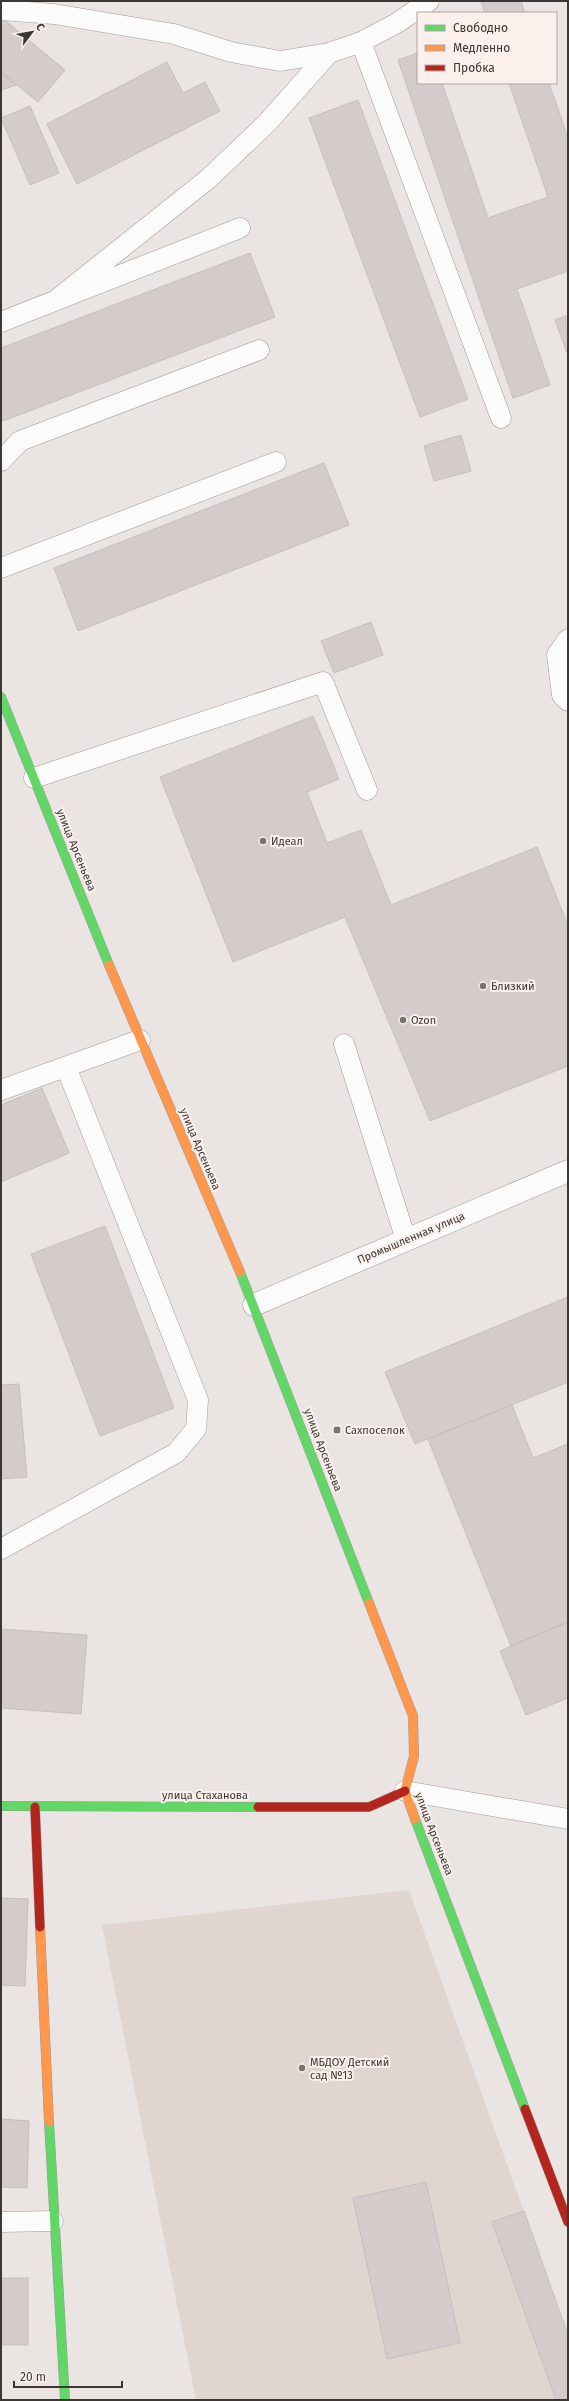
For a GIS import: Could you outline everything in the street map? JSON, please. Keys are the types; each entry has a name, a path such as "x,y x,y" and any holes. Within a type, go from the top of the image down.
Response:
{"street":[{"name":"улица Арсеньева","path":"1,697 140,1040 254,1305 413,1716 414,1756 405,1791 568,2222"},
{"name":"Промышленная улица","path":"254,1305 568,1171"},
{"name":"улица Стаханова","path":"1,1806 369,1807 405,1791"},
{"path":"35,1807 53,2221 65,2400"}],"lane":[{"path":"1,10 54,14 174,34 231,52 280,61 329,53 361,42 397,23 429,1"},
{"path":"361,42 501,418"},
{"path":"56,300 208,179 267,123 329,53"},
{"path":"1,322 240,228"},
{"path":"1,461 20,441 259,350"},
{"path":"1,568 276,462"},
{"path":"568,639 557,655 562,695 568,701"},
{"path":"34,778 323,682 367,790"},
{"path":"1,1090 140,1040"},
{"path":"344,1044 406,1240"},
{"path":"1,1549 176,1453 196,1429 198,1400 66,1067"},
{"path":"405,1791 568,1819"},
{"path":"1,2222 53,2221"}],"shaded area":[{"name":"МБДОУ Детский сад №13","path":"409,1890 568,2335 568,2400 196,2400 102,1925"}],"building":[{"path":"481,1 521,1 525,12 485,12"},
{"path":"1,17 65,70 38,102 1,72"},
{"path":"417,53 417,84 442,84 488,218 548,197 509,84 549,84 568,138 568,271 517,289 550,385 513,398 398,60"},
{"path":"167,62 183,93 205,82 220,111 77,184 47,124"},
{"path":"1,72 16,85 1,90"},
{"path":"358,100 468,399 420,417 309,118"},
{"path":"30,106 59,173 30,185 1,118"},
{"path":"250,253 275,317 3,421 1,415 1,348"},
{"path":"568,315 568,353 567,353 555,320"},
{"path":"461,435 471,471 434,481 424,446"},
{"path":"324,463 349,525 78,631 54,568"},
{"path":"371,622 383,655 334,673 321,641"},
{"path":"313,716 339,779 307,792 327,843 361,830 391,905 537,847 568,926 568,1066 430,1121 345,917 233,962 160,777"},
{"path":"42,1088 69,1153 1,1182 1,1105"},
{"path":"105,1226 174,1408 100,1436 31,1254"},
{"path":"568,1297 568,1382 415,1444 385,1372"},
{"path":"19,1384 27,1477 1,1479 1,1385"},
{"path":"512,1405 533,1458 568,1444 568,1622 511,1646 428,1439"},
{"path":"568,1622 568,1698 526,1715 500,1651"},
{"path":"1,1629 87,1635 81,1714 1,1708"},
{"path":"1,1898 28,1899 25,1986 1,1985"},
{"path":"1,2119 29,2121 27,2188 1,2187"},
{"path":"426,2182 460,2343 387,2359 353,2198"},
{"path":"524,2211 568,2335 568,2400 556,2400 492,2222"},
{"path":"1,2278 28,2278 28,2345 1,2345"}],"traffic: fast":[{"path":"1,697 109,965"},
{"path":"240,1272 369,1603"},
{"path":"1,1806 258,1807"},
{"path":"415,1819 525,2109"},
{"path":"49,2122 65,2400"}],"traffic: slow":[{"path":"109,965 240,1272"},
{"path":"369,1603 413,1716 414,1756 405,1791 415,1819"},
{"path":"40,1927 49,2122"}],"traffic: jam":[{"path":"258,1807 369,1807 405,1791"},
{"path":"35,1807 40,1927"},
{"path":"525,2109 568,2222"}],"place":[{"name":"Идеал","path":"263,841"},
{"name":"Близкий","path":"483,986"},
{"name":"Ozon","path":"403,1020"},
{"name":"Сахпоселок","path":"337,1430"},
{"name":"МБДОУ Детский сад №13","path":"302,2068"}]}
